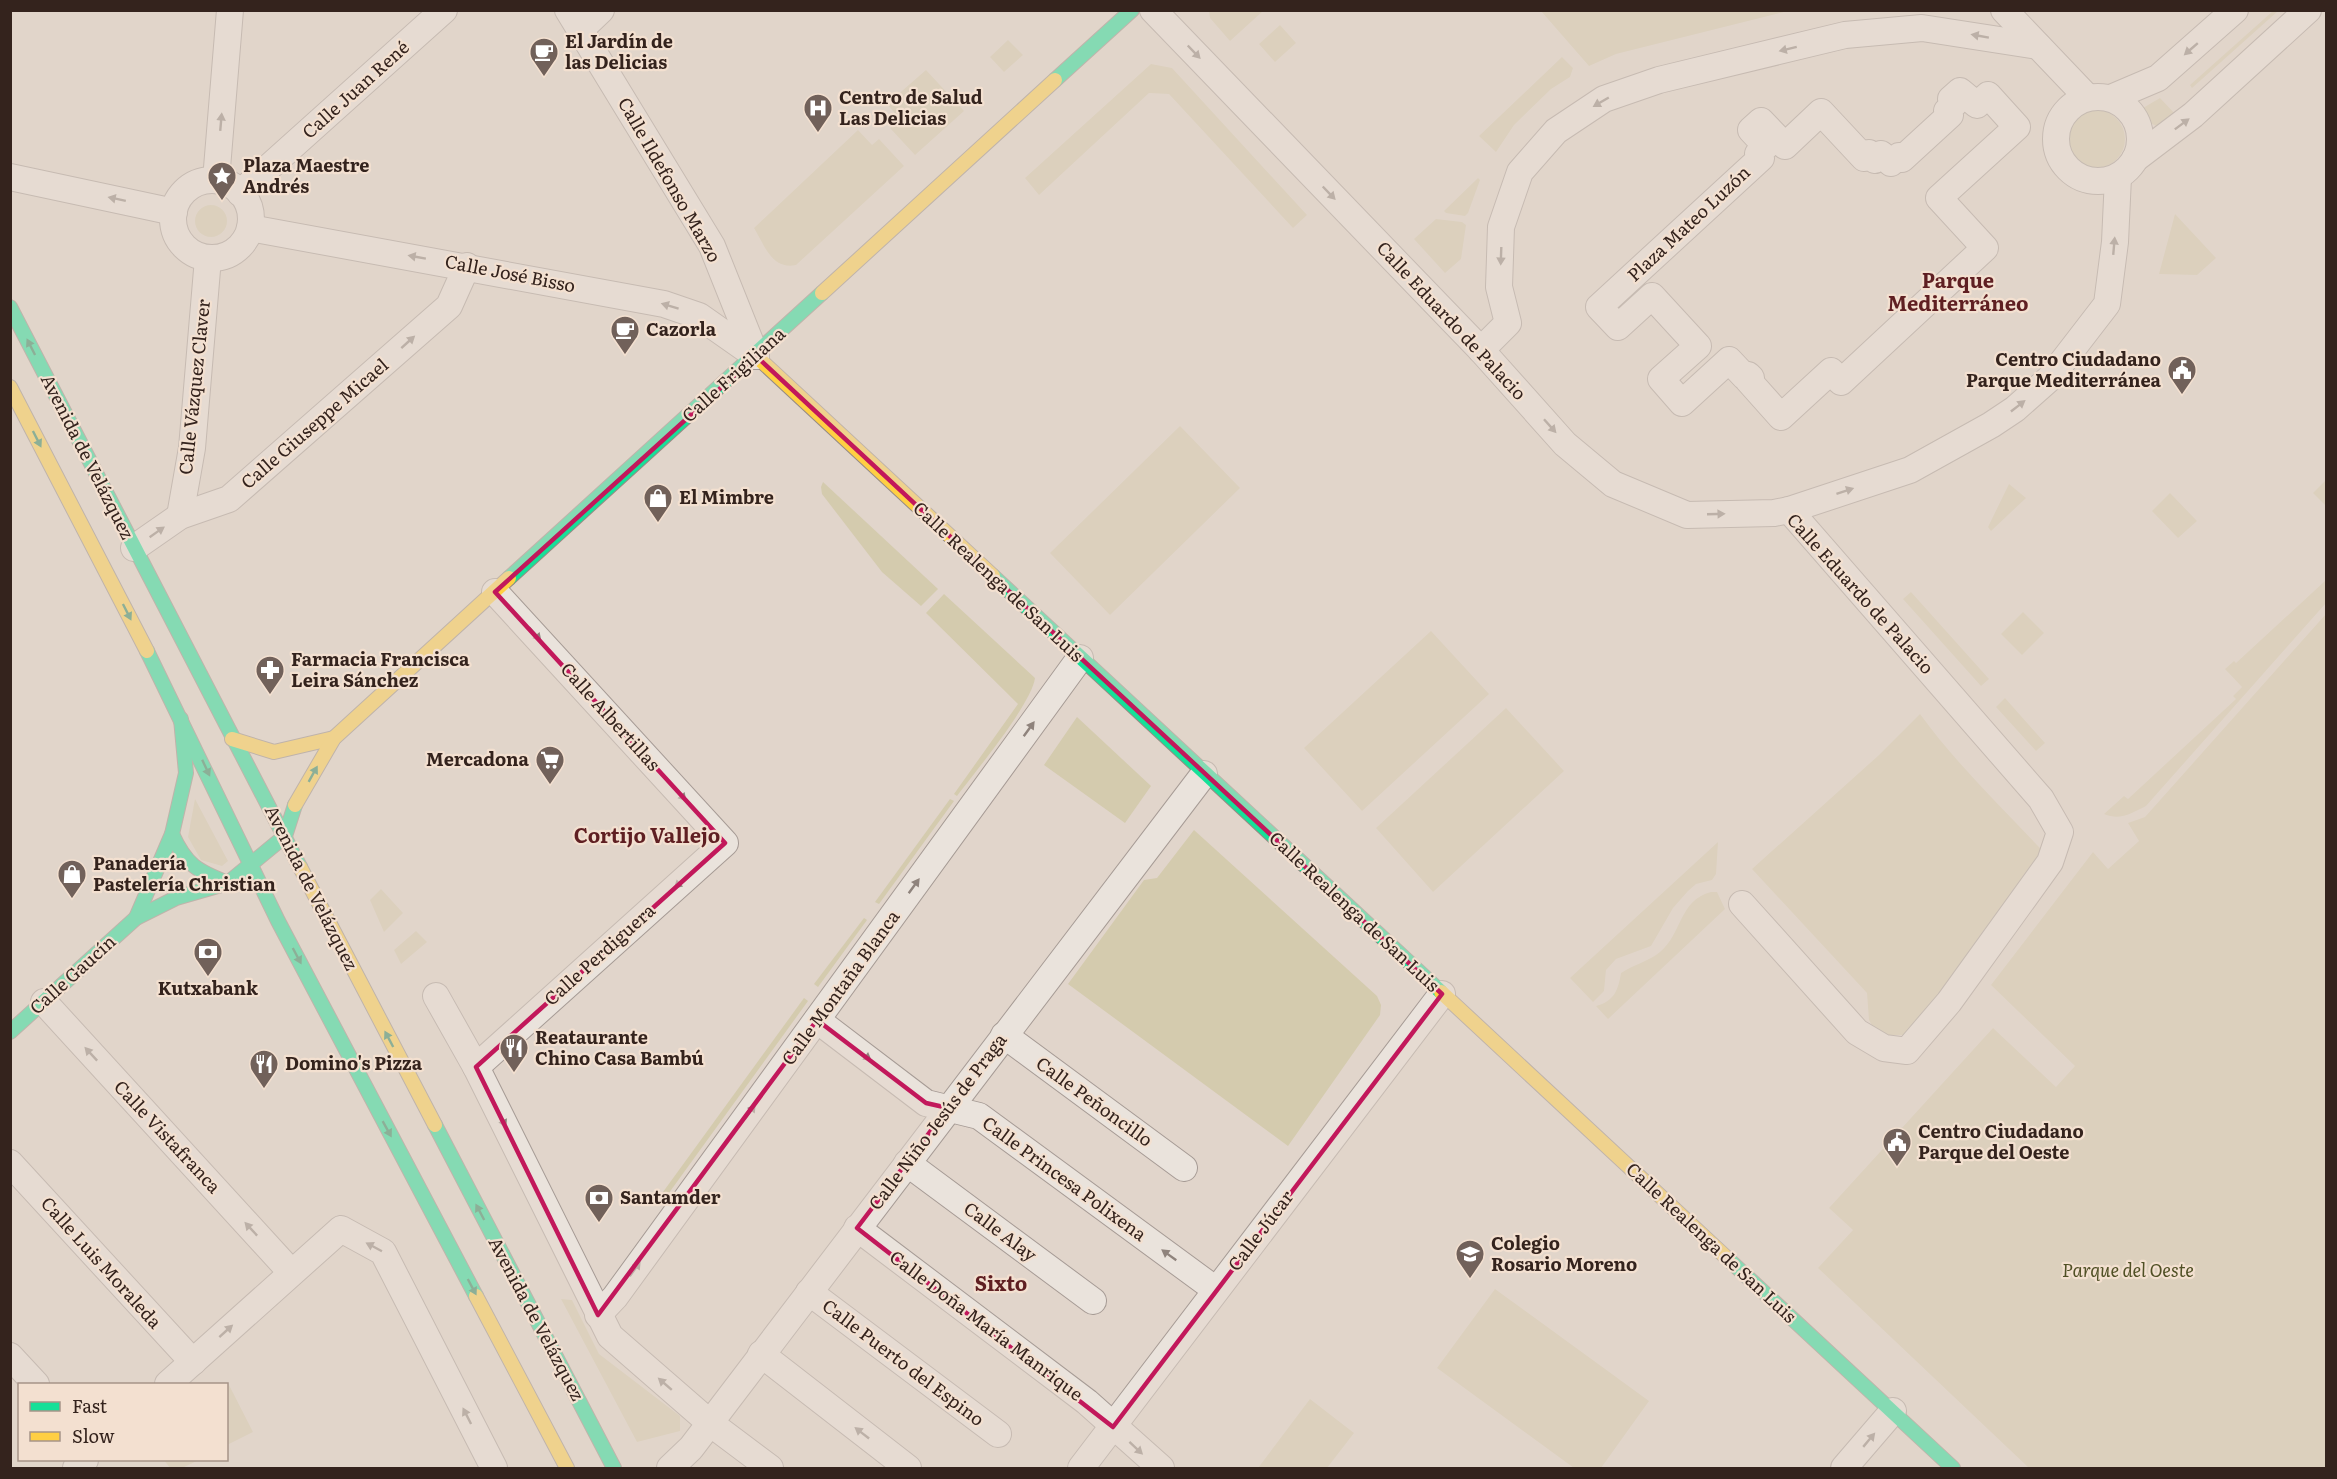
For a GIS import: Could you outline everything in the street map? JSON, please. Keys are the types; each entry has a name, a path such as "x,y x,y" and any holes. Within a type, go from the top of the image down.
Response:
{"main road":[{"name":"Calle Frigiliana","path":"285,836 292,810 334,738 756,356 1132,10"},
{"name":"Avenida de Velázquez","path":"10,307 232,739 285,836 614,1468"},
{"name":"Calle Realenga de San Luis","path":"756,356 1953,1468"},
{"name":"Avenida de Velázquez","path":"10,387 180,716 295,952 567,1468"},
{"name":"Calle Gaucín","path":"136,918 172,834 186,773 180,716"},
{"name":"Calle Frigiliana","path":"232,739 274,752 334,738"},
{"path":"172,834 183,860 200,873 228,883"},
{"name":"Calle Gaucín","path":"10,1032 136,918 176,898 228,883 253,865 285,836"}],"street":[{"path":"216,180 230,10"},
{"name":"Calle Juan René","path":"240,193 444,10"},
{"path":"574,20 601,10"},
{"name":"Calle Eduardo de Palacio","path":"1153,10 1481,350 1565,444 1613,484 1687,515 1774,513 1789,510 2041,799 2060,832 2050,862 1949,1002 1907,1050 1884,1048 1857,1032 1742,904"},
{"path":"1789,510 1910,470 1991,425 2015,409 2050,378 2107,304 2126,168 2140,141 2138,123 2131,112 2099,98 2038,46 2004,10"},
{"path":"2235,10 2158,78 2099,98 2075,102 2058,122 2056,147 2060,159 2068,170 2085,179 2105,181 2126,168 2193,115 2308,10"},
{"name":"Calle Ildefonso Marzo","path":"574,20 712,246 756,356"},
{"path":"1481,350 1508,323 1499,287 1501,226 1520,172 1556,131 1604,99 1659,80 1845,35 1922,28 2038,46"},
{"name":"Plaza Mateo Luzón","path":"1960,91 1977,105 1988,95 2017,127 1939,198 1984,248 1841,382 1831,371 1781,417 1748,381 1751,378 1748,375 1745,377 1729,360 1682,403 1660,379 1698,346 1652,296 1618,327 1599,307 1761,158 1758,154 1766,146 1751,130 1761,121 1785,147 1821,112 1864,158 1869,153 1875,160 1881,154 1891,164 1899,156 1902,159 1950,115 1947,111 1955,104 1951,99 1960,91"},
{"path":"10,177 174,212"},
{"path":"216,180 225,182 240,193 247,203 250,228 239,248 229,254 208,258 195,254 185,247 174,225 174,212 178,201 193,185 216,180"},
{"name":"Calle José Bisso","path":"250,228 467,266 664,304 699,316 756,356"},
{"name":"Calle Vázquez Claver","path":"180,516 192,448 208,258"},
{"name":"Calle Giuseppe Micael","path":"134,548 180,516 229,499 449,306 467,266"},
{"name":"Calle Albertillas","path":"495,592 725,843"},
{"name":"Calle Montaña Blanca","path":"598,1315 615,1297 1080,658"},
{"name":"Calle Niño Jesús de Praga","path":"670,1468 691,1448 1204,774"},
{"name":"Calle Perdiguera","path":"476,1067 725,843"},
{"name":"Calle Júcar","path":"1081,1468 1442,994"},
{"path":"436,996 476,1067 610,1336 710,1423 770,1468"},
{"name":"Calle Vistafranca","path":"44,1002 291,1272"},
{"name":"Calle Princesa Polixena","path":"817,1020 926,1103 979,1116 1216,1290"},
{"name":"Calle Peñoncillo","path":"1004,1035 1184,1168"},
{"name":"Calle Luis Moraleda","path":"10,1163 193,1362"},
{"name":"Calle Alay","path":"907,1163 1093,1301"},
{"name":"Calle Doña María Manrique","path":"857,1228 1087,1402 1161,1468"},
{"path":"169,1383 341,1229 383,1252 494,1468"},
{"name":"Calle Puerto del Espino","path":"809,1292 998,1434"},
{"path":"761,1354 908,1468"},
{"path":"10,1356 35,1383"},
{"path":"1844,1468 1893,1411"}],"highlighted area":[{"path":"756,356 1442,994 1113,1427 857,1228 948,1108 926,1103 817,1020 598,1315 476,1067 725,843 495,592"}],"green space":[{"path":"1209,10 1263,11 1230,41 1210,18"},
{"path":"1541,11 1788,11 1616,54 1589,66"},
{"path":"2273,11 2278,11 2192,88 2190,85"},
{"path":"1280,25 1296,43 1275,62 1259,44"},
{"path":"1008,40 1023,55 1004,72 990,57"},
{"path":"1562,57 1573,68 1570,77 1551,89 1514,125 1496,152 1479,136"},
{"path":"1151,64 1172,68 1307,215 1293,228 1169,94 1149,93 1039,195 1025,178"},
{"path":"926,70 964,111 915,155 890,128 900,119 887,104"},
{"path":"2160,98 2178,117 2161,128 2150,123 2143,108"},
{"path":"2090,110 2102,110 2117,118 2125,133 2125,145 2117,160 2102,168 2090,168 2075,160 2067,145 2067,133 2075,118"},
{"path":"858,130 872,145 879,139 904,166 796,265 781,264 770,255 754,228"},
{"path":"1478,178 1480,180 1468,213 1465,216 1446,213 1444,211"},
{"path":"211,205 222,210 227,221 222,232 211,237 200,232 195,221 200,210"},
{"path":"2175,214 2216,258 2197,275 2159,274"},
{"path":"1436,219 1462,222 1466,225 1461,259 1445,273 1414,239"},
{"path":"1180,426 1240,488 1110,615 1050,553"},
{"path":"2326,480 2326,506 2313,493"},
{"path":"823,482 938,589 921,606 882,572 822,494"},
{"path":"2009,484 2026,498 1991,531 1988,527"},
{"path":"2170,493 2197,521 2178,538 2152,511"},
{"path":"2326,580 2326,603 2146,806 2121,816 2104,814 2124,796 2128,799 2236,699 2233,696 2242,687 2225,669 2234,661 2236,663"},
{"path":"1911,592 1989,679 1981,686 1903,599"},
{"path":"944,594 1035,678 1032,689 1014,720 957,796 954,794 1018,704 926,613"},
{"path":"2023,612 2044,633 2022,655 2001,634"},
{"name":"Parque del Oeste","path":"2326,614 2326,1468 2029,1468 1818,1268 1853,1230 1829,1208 1993,1028 2056,1087 2075,1066 1991,985 2093,852 2108,869 2139,841 2128,823 2145,817"},
{"path":"1431,631 1489,694 1362,811 1304,748"},
{"path":"2005,698 2045,743 2036,751 1996,707"},
{"path":"1506,708 1564,771 1433,892 1376,828"},
{"path":"1920,714 1993,799 2040,848 2045,847 2044,857 1919,1020 1903,1035 1887,1035 1875,1031 1869,1020 1867,993 1752,869 1879,755"},
{"path":"1077,717 1151,786 1125,823 1044,765"},
{"path":"195,799 228,861 222,866 201,860 188,837"},
{"path":"950,799 954,801 879,904 875,902"},
{"path":"1194,830 1377,996 1381,1005 1380,1015 1288,1146 1068,984 1144,880 1157,878"},
{"path":"1718,842 1716,874 1712,880 1696,884 1688,891 1673,908 1651,946 1616,959 1606,970 1604,991 1593,1002 1570,978"},
{"path":"381,889 403,913 384,932 370,900"},
{"path":"1711,892 1717,892 1725,909 1608,1019 1596,1006 1611,998 1621,973 1660,952 1673,936 1693,902"},
{"path":"864,918 867,920 818,987 814,984"},
{"path":"416,931 427,942 401,964 394,950"},
{"path":"804,998 808,1001 666,1197 663,1192"},
{"path":"1495,1289 1649,1401 1601,1468 1574,1468 1437,1368"},
{"path":"561,1299 572,1300 599,1354 680,1416 680,1431 637,1442"},
{"path":"228,1383 253,1432 228,1444"},
{"path":"1310,1399 1354,1433 1327,1468 1258,1468"},
{"path":"165,1461 197,1461 182,1468 170,1468"}],"traffic: fast":[{"path":"1055,80 1132,10"},
{"path":"509,578 822,293"},
{"path":"10,307 300,867"},
{"path":"993,576 1441,992"},
{"path":"147,651 278,921 476,1296"},
{"path":"136,918 172,834 186,773 181,719"},
{"path":"10,1032 136,918 176,898 228,883 285,836 295,805"},
{"path":"172,834 182,853 194,866 228,883"},
{"path":"435,1125 614,1468"},
{"path":"1728,1259 1953,1468"}],"traffic: slow":[{"path":"822,293 1055,80"},
{"path":"756,356 993,576"},
{"path":"10,387 147,651"},
{"path":"295,805 334,738 509,578"},
{"path":"232,739 274,752 334,738"},
{"path":"300,867 435,1125"},
{"path":"1441,992 1728,1259"},
{"path":"476,1296 567,1468"}],"place":[{"name":"El Jardín de las Delicias","path":"544,78"},
{"name":"Centro de Salud Las Delicias","path":"818,134"},
{"name":"Plaza Maestre Andrés","path":"222,202"},
{"name":"Cazorla","path":"625,356"},
{"name":"Centro Ciudadano Parque Mediterránea","path":"2182,396"},
{"name":"El Mimbre","path":"658,524"},
{"name":"Farmacia Francisca Leira Sánchez","path":"270,696"},
{"name":"Mercadona","path":"550,786"},
{"name":"Panadería Pastelería Christian","path":"72,900"},
{"name":"Kutxabank","path":"208,978"},
{"name":"Reataurante Chino Casa Bambú","path":"514,1074"},
{"name":"Domino's Pizza","path":"264,1090"},
{"name":"Centro Ciudadano Parque del Oeste","path":"1897,1168"},
{"name":"Santamder","path":"599,1224"},
{"name":"Colegio Rosario Moreno","path":"1470,1280"}],"district":[{"name":"Parque Mediterráneo","path":"1958,292"},
{"name":"Cortijo Vallejo","path":"647,836"},
{"name":"Sixto","path":"1001,1284"}]}
